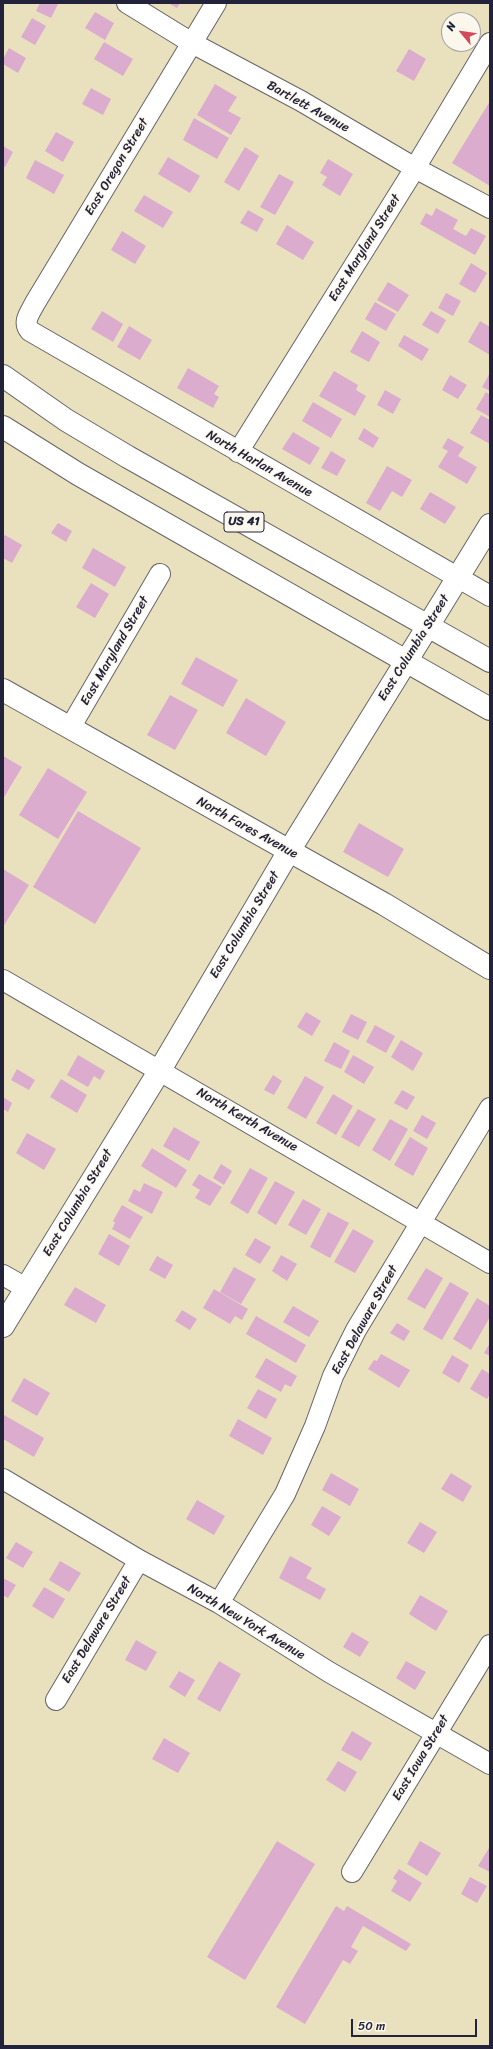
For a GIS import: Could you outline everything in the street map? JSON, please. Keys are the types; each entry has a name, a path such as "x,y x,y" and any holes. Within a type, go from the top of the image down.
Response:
{"main road":[{"name":"US 41","path":"3,376 66,420 128,457 490,661"},
{"path":"3,427 78,474 490,709"},
{"name":"East Columbia Street","path":"3,1326 160,1070 289,851 490,525"},
{"name":"North Fares Avenue","path":"3,690 384,904 490,968"}],"street":[{"name":"Bartlett Avenue","path":"127,3 192,43 301,101 415,168 490,208"},
{"name":"East Oregon Street","path":"30,331 26,326 26,321 34,303 216,3"},
{"name":"East Maryland Street","path":"238,452 415,168 490,43"},
{"name":"North Harlan Avenue","path":"30,331 490,596"},
{"name":"East Maryland Street","path":"70,728 160,574"},
{"name":"North Kerth Avenue","path":"3,980 422,1222 490,1263"},
{"name":"East Delaware Street","path":"219,1602 284,1494 296,1471 338,1366 356,1330 490,1108"},
{"path":"3,1275 26,1288"},
{"name":"North New York Avenue","path":"3,1479 139,1560 219,1602 329,1672 490,1764"},
{"name":"East Delaware Street","path":"56,1700 139,1560"},
{"name":"East Iowa Street","path":"352,1872 490,1645"}],"building":[{"path":"40,3 58,4 51,18 36,11"},
{"path":"168,3 180,3 177,8"},
{"path":"95,12 114,23 105,40 85,28"},
{"path":"32,18 46,26 35,45 21,37"},
{"path":"104,42 133,59 123,76 94,59"},
{"path":"9,48 26,58 18,73 3,64 3,59"},
{"path":"409,49 426,59 414,81 396,71"},
{"path":"215,84 237,97 228,111 241,118 231,135 197,115"},
{"path":"91,88 111,99 103,115 82,104"},
{"path":"490,101 490,186 452,163"},
{"path":"194,118 229,138 217,159 183,140"},
{"path":"56,132 74,142 63,162 45,151"},
{"path":"3,146 13,152 5,167 3,167"},
{"path":"245,147 259,156 239,191 224,182"},
{"path":"168,157 200,176 190,193 158,174"},
{"path":"328,159 353,174 340,196 322,185 327,177 320,173"},
{"path":"35,160 64,175 54,194 26,178"},
{"path":"279,174 294,182 275,215 260,207"},
{"path":"144,195 173,212 163,228 134,211"},
{"path":"436,208 458,220 453,229 466,236 471,228 486,236 475,255 420,224 426,213 432,216"},
{"path":"248,210 264,219 257,232 240,223"},
{"path":"287,225 314,242 303,260 276,244"},
{"path":"122,231 146,246 135,264 111,250"},
{"path":"471,263 487,273 475,293 459,284"},
{"path":"388,282 409,295 398,312 377,300"},
{"path":"446,293 461,301 453,316 438,308"},
{"path":"375,302 396,314 386,331 365,319"},
{"path":"102,311 123,324 113,342 91,329"},
{"path":"431,311 446,320 438,334 422,325"},
{"path":"480,321 490,327 490,355 468,342"},
{"path":"129,326 152,340 140,360 117,347"},
{"path":"362,331 380,342 369,362 350,352"},
{"path":"404,335 429,349 422,361 398,346"},
{"path":"188,368 219,386 214,394 219,397 213,408 177,388"},
{"path":"334,371 358,385 356,390 366,396 355,416 319,396"},
{"path":"490,373 490,391 482,387"},
{"path":"450,375 467,385 458,399 442,390"},
{"path":"385,390 401,399 393,414 377,405"},
{"path":"486,392 490,395 490,417 476,409"},
{"path":"313,402 342,419 331,438 302,421"},
{"path":"481,415 490,420 490,444 470,433"},
{"path":"364,428 379,438 373,448 358,439"},
{"path":"293,432 320,448 310,465 282,449"},
{"path":"448,438 464,447 458,456 477,467 467,484 438,467 448,451 442,448"},
{"path":"331,451 346,460 337,476 321,468"},
{"path":"387,466 412,480 402,497 392,491 380,511 366,503"},
{"path":"430,492 456,507 445,524 420,509"},
{"path":"58,523 72,531 66,542 51,533"},
{"path":"5,535 22,545 12,563 3,558 3,538"},
{"path":"93,548 126,567 115,587 82,568"},
{"path":"91,583 109,594 95,618 76,607"},
{"path":"196,657 238,680 223,707 181,684"},
{"path":"170,695 198,710 175,750 147,735"},
{"path":"246,698 286,722 266,756 226,733"},
{"path":"3,756 22,767 3,799"},
{"path":"48,768 87,792 58,839 19,815"},
{"path":"78,811 141,848 95,924 33,887"},
{"path":"359,823 404,849 388,877 343,852"},
{"path":"3,869 29,885 3,927"},
{"path":"306,1012 321,1021 312,1036 297,1027"},
{"path":"351,1014 367,1022 358,1040 342,1032"},
{"path":"375,1025 395,1036 386,1053 366,1042"},
{"path":"401,1040 423,1053 413,1071 391,1057"},
{"path":"334,1042 350,1051 341,1069 324,1061"},
{"path":"78,1055 105,1071 100,1080 94,1076 88,1087 67,1075"},
{"path":"353,1055 374,1067 364,1084 344,1072"},
{"path":"17,1069 35,1080 29,1090 11,1080"},
{"path":"273,1075 282,1081 274,1095 264,1090"},
{"path":"305,1076 324,1087 306,1119 287,1108"},
{"path":"61,1079 87,1095 77,1113 50,1097"},
{"path":"402,1090 415,1097 407,1110 394,1103"},
{"path":"333,1094 353,1106 336,1135 316,1123"},
{"path":"3,1097 12,1103 8,1112 3,1109"},
{"path":"358,1109 376,1119 359,1147 341,1137"},
{"path":"422,1115 436,1123 427,1139 413,1131"},
{"path":"390,1119 408,1129 390,1161 372,1150"},
{"path":"174,1127 200,1142 189,1161 163,1146"},
{"path":"27,1133 56,1149 44,1170 16,1153"},
{"path":"410,1137 428,1148 413,1176 394,1165"},
{"path":"152,1148 187,1170 176,1188 141,1166"},
{"path":"221,1164 232,1171 224,1185 213,1178"},
{"path":"250,1168 268,1178 248,1214 230,1203"},
{"path":"199,1174 222,1187 210,1206 195,1198 200,1190 192,1185"},
{"path":"275,1181 295,1192 276,1225 257,1213"},
{"path":"144,1183 163,1192 152,1214 128,1201 134,1189 140,1192"},
{"path":"303,1199 321,1209 306,1235 288,1225"},
{"path":"122,1205 143,1217 130,1239 112,1229 115,1223 113,1221"},
{"path":"328,1212 349,1223 330,1258 310,1247"},
{"path":"353,1229 374,1241 355,1273 334,1262"},
{"path":"109,1234 130,1246 119,1266 98,1254"},
{"path":"255,1238 271,1247 260,1264 245,1255"},
{"path":"281,1255 297,1264 287,1281 272,1271"},
{"path":"157,1256 173,1265 165,1279 149,1270"},
{"path":"234,1267 256,1279 241,1304 220,1292"},
{"path":"426,1268 443,1278 425,1309 407,1299"},
{"path":"450,1282 469,1293 442,1340 423,1329"},
{"path":"75,1287 106,1305 96,1323 64,1305"},
{"path":"214,1289 248,1309 242,1320 235,1316 230,1324 203,1308"},
{"path":"477,1298 490,1306 490,1317 471,1350 453,1339"},
{"path":"293,1306 319,1321 309,1337 283,1322"},
{"path":"182,1310 197,1319 190,1330 175,1321"},
{"path":"256,1316 306,1345 296,1363 246,1334"},
{"path":"397,1323 410,1331 404,1341 390,1333"},
{"path":"490,1343 490,1356 484,1353"},
{"path":"381,1354 410,1370 399,1388 368,1369 374,1360 377,1361"},
{"path":"452,1355 469,1365 459,1383 442,1373"},
{"path":"266,1358 297,1376 291,1387 285,1384 281,1392 255,1377"},
{"path":"482,1369 490,1374 490,1394 487,1399 470,1389"},
{"path":"24,1378 50,1393 37,1416 11,1401"},
{"path":"258,1389 277,1399 266,1419 247,1408"},
{"path":"4,1415 44,1438 34,1457 3,1439"},
{"path":"238,1419 272,1438 263,1455 229,1436"},
{"path":"331,1473 359,1489 350,1506 322,1490"},
{"path":"451,1473 472,1486 463,1502 441,1489"},
{"path":"197,1500 225,1516 214,1535 186,1519"},
{"path":"322,1506 341,1517 329,1536 311,1525"},
{"path":"420,1522 437,1532 424,1553 407,1543"},
{"path":"16,1542 33,1552 23,1568 6,1558"},
{"path":"290,1556 312,1568 306,1578 326,1589 320,1600 279,1578"},
{"path":"60,1561 81,1573 69,1592 49,1580"},
{"path":"3,1578 16,1585 8,1598 3,1595"},
{"path":"44,1587 65,1599 53,1619 32,1606"},
{"path":"420,1595 448,1611 436,1631 409,1614"},
{"path":"352,1632 369,1642 360,1657 343,1647"},
{"path":"136,1640 157,1652 146,1671 125,1660"},
{"path":"219,1661 241,1674 220,1712 197,1699"},
{"path":"406,1661 426,1672 415,1690 396,1678"},
{"path":"179,1671 195,1680 185,1697 169,1687"},
{"path":"352,1731 372,1743 361,1761 341,1750"},
{"path":"164,1738 190,1753 178,1773 152,1759"},
{"path":"338,1761 357,1772 345,1792 326,1780"},
{"path":"277,1841 315,1864 245,1980 207,1957"},
{"path":"420,1841 441,1853 427,1876 407,1864"},
{"path":"490,1848 490,1872 478,1866"},
{"path":"399,1869 422,1883 410,1902 391,1891 397,1881 393,1878"},
{"path":"470,1877 487,1886 477,1903 461,1894"},
{"path":"336,1906 344,1911 347,1906 411,1944 406,1951 363,1926 351,1947 358,1951 350,1964 343,1960 305,2024 276,2007"}]}
